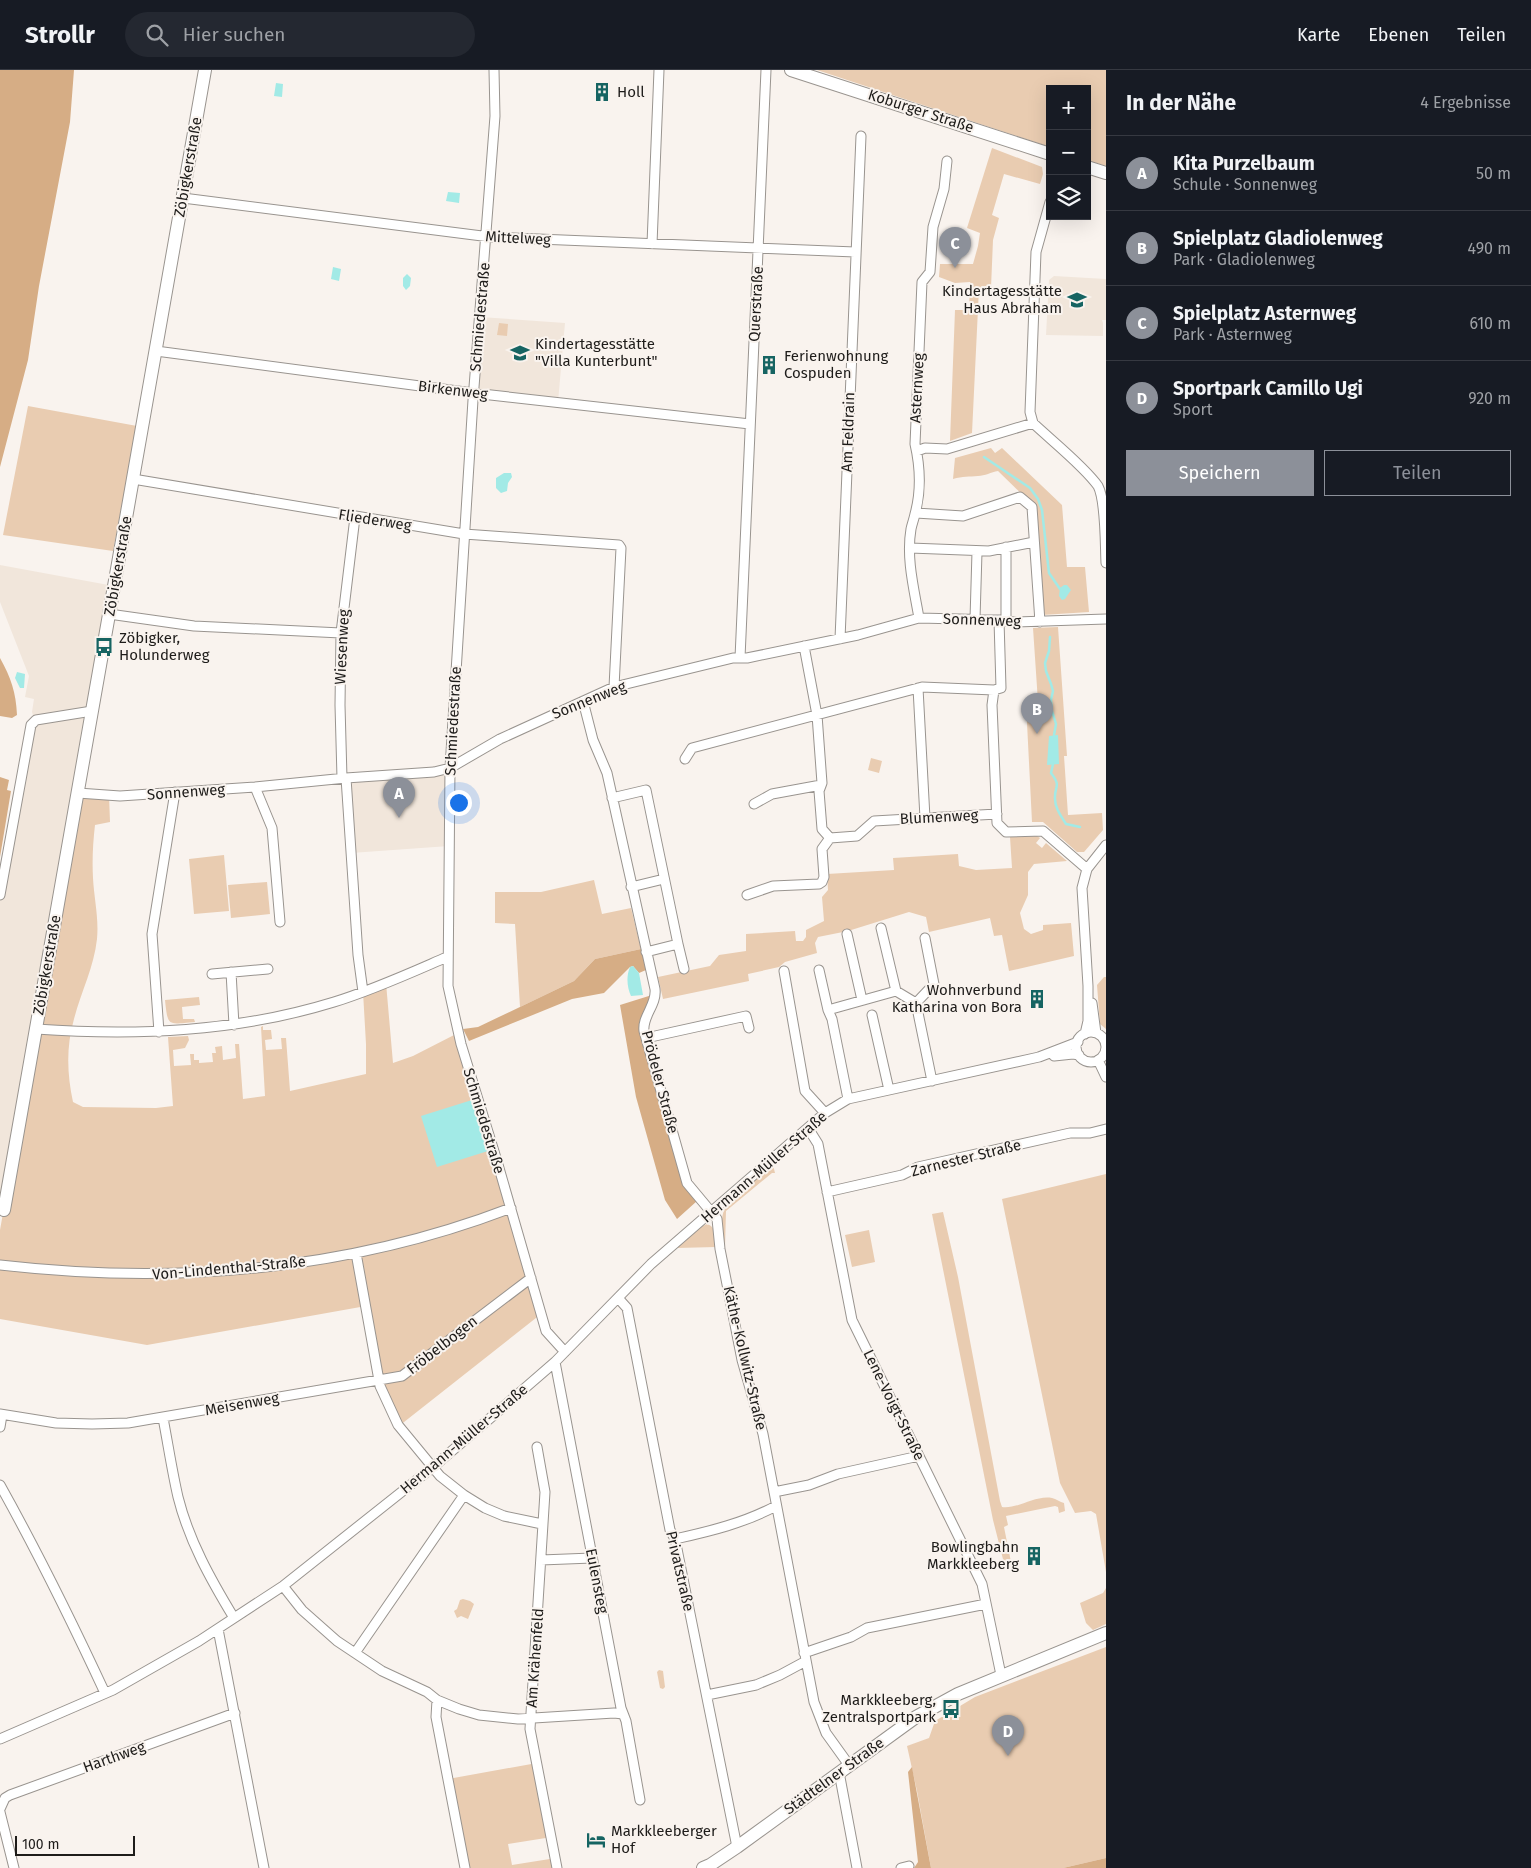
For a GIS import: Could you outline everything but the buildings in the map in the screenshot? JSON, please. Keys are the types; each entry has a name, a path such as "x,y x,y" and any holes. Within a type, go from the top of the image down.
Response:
{"main road":[{"name":"Zöbigkerstraße","path":"2,1209 36,1029 205,70"},
{"name":"Koburger Straße","path":"791,70 1046,153"},
{"path":"1091,168 1106,173"},
{"name":"Städtelner Straße","path":"703,1868 737,1847 916,1717 958,1694 1106,1633"}],"street":[{"name":"Schmiedestraße","path":"494,70 495,116 473,393 450,768 448,986 461,1044 546,1331 565,1352"},
{"path":"652,244 659,70"},
{"name":"Querstraße","path":"740,658 766,70"},
{"name":"Am Feldrain","path":"840,639 861,136"},
{"name":"Asternweg","path":"919,618 911,569 910,548 911,529 916,514 919,462 915,444 922,282 930,272 933,227 944,189 947,161"},
{"name":"Mittelweg","path":"183,198 486,237 856,252"},
{"path":"1046,216 1036,252 1030,412 1033,424 1102,485 1106,563"},
{"name":"Birkenweg","path":"156,351 473,393 750,424"},
{"path":"916,451 926,448 947,449 1033,424"},
{"name":"Fliederweg","path":"133,480 464,534 618,545 622,548 614,687"},
{"path":"916,514 963,516 1020,497 1032,507 1040,622"},
{"name":"Wiesenweg","path":"355,517 341,633 340,705 358,955 363,992"},
{"path":"910,548 976,552 1034,542"},
{"path":"686,759 692,748 918,688 994,690 1001,688 1006,547"},
{"path":"975,619 976,552"},
{"path":"109,614 194,626 341,633"},
{"name":"Sonnenweg","path":"78,793 120,796 434,772 450,768 500,739 614,687 733,658 840,639 919,618 1040,622 1106,619"},
{"path":"747,895 773,886 819,884 824,878 822,849 830,838 822,829 817,715 804,646"},
{"path":"918,688 925,818"},
{"path":"994,690 992,705 997,814"},
{"name":"Prödeler Straße","path":"583,701 593,740 607,773 656,996 643,1027 687,1183 712,1212"},
{"path":"0,895 31,725 36,720 92,711"},
{"path":"754,804 772,794 821,785"},
{"path":"255,787 272,828 280,922"},
{"path":"612,798 646,790 684,969"},
{"path":"159,1032 152,934 175,792"},
{"name":"Blumenweg","path":"830,838 857,836 874,821 997,814 997,823 1006,832 1042,830 1087,869"},
{"path":"1085,1034 1096,1033 1103,1038 1106,1046 1104,1055 1098,1060 1088,1061 1079,1055 1077,1049 1078,1042 1085,1034 1088,1021 1088,986 1082,888 1087,869 1106,845"},
{"path":"631,886 664,879"},
{"path":"880,928 896,991 916,1003 932,1081"},
{"path":"847,934 862,1000"},
{"path":"916,1003 934,984 925,938"},
{"path":"646,952 678,944"},
{"path":"36,1029 106,1033 159,1032 234,1025 310,1009 363,992 447,957"},
{"path":"212,974 268,969"},
{"path":"784,970 805,1091 825,1114"},
{"path":"819,970 828,1010 832,1019 848,1099"},
{"path":"231,972 234,1025"},
{"path":"1088,986 1096,1033"},
{"path":"828,1010 896,991"},
{"path":"872,1015 889,1090"},
{"path":"646,1038 746,1016 749,1028"},
{"name":"Hermann-Müller-Straße","path":"1039,1057 1078,1042"},
{"name":"Hermann-Müller-Straße","path":"0,1738 104,1693 218,1629 283,1586 433,1467 555,1362 651,1264 808,1128 848,1099 1039,1057 1079,1055"},
{"path":"1098,1060 1106,1077"},
{"name":"Lene-Voigt-Straße","path":"808,1128 818,1144 852,1320 982,1584 1001,1675"},
{"name":"Zarnester Straße","path":"827,1192 902,1175 918,1167 1070,1133 1090,1133 1106,1128"},
{"name":"Von-Lindenthal-Straße","path":"0,1265 94,1274 183,1274 279,1266 356,1253 436,1234 511,1208"},
{"name":"Käthe-Kollwitz-Straße","path":"712,1212 717,1219 720,1249 742,1360 763,1434 805,1657 819,1719 844,1769"},
{"path":"356,1253 379,1379 398,1425 440,1476 464,1496 504,1516 542,1524"},
{"name":"Fröbelbogen","path":"379,1379 402,1376 530,1278"},
{"name":"Privatstraße","path":"618,1298 627,1308 670,1530 675,1539 737,1847"},
{"name":"Eulensteg","path":"555,1362 640,1800"},
{"name":"Meisenweg","path":"1,1414 56,1423 128,1422 163,1418 379,1379"},
{"path":"0,1427 1,1414"},
{"path":"163,1418 185,1520 195,1547 211,1580 234,1618"},
{"name":"Am Krähenfeld","path":"536,1448 545,1492 530,1729 557,1868"},
{"path":"774,1492 809,1485 838,1474 919,1456"},
{"path":"0,1485 67,1612 104,1693"},
{"path":"356,1654 464,1496"},
{"path":"675,1539 727,1527 776,1506"},
{"path":"541,1560 592,1558"},
{"path":"283,1586 302,1610 337,1640 382,1671 426,1692 437,1700 480,1715 502,1718 593,1715 614,1712 623,1714"},
{"path":"707,1695 756,1685 780,1675 805,1657 867,1628 986,1604"},
{"path":"218,1629 264,1868"},
{"path":"437,1700 436,1717 466,1868"},
{"name":"Harthweg","path":"14,1868 0,1811 1,1804 10,1795 234,1713"},
{"path":"844,1769 857,1868"}],"shaded area":[{"path":"0,70 74,70 70,122 39,286 28,360 0,467"},
{"path":"817,70 1106,70 1106,166 1091,161 1091,85 1046,85 1046,146"},
{"path":"992,148 1042,167 1043,174 1040,184 1004,174 992,215 999,218 993,240 991,288 979,288 972,433 950,441 955,310 969,310 970,282 955,283 939,277 940,264 973,264 980,233 967,228"},
{"name":"Kindertagesstätte Haus Abraham","path":"1054,276 1106,279 1106,320 1102,320 1103,336 1046,335 1049,280"},
{"name":"Kindertagesstätte \"Villa Kunterbunt\"","path":"480,317 565,323 558,402 473,393"},
{"path":"499,323 508,324 507,336 497,335"},
{"path":"28,406 137,426 113,551 3,535"},
{"path":"991,448 995,453 1002,448 1062,505 1067,567 1085,567 1089,612 1042,615 1035,507 998,471 981,476 953,479 955,458"},
{"path":"0,565 114,586 0,1207 0,895 35,722 32,712 34,699 25,697 29,676 0,602"},
{"path":"1058,627 1067,756 1064,756 1068,815 1102,813 1103,830 1084,852 1077,852 1043,822 1032,822 1026,703 1038,702 1033,628"},
{"path":"0,658 14,692 17,715 12,718 0,716"},
{"path":"871,758 882,761 879,773 868,770"},
{"path":"450,768 449,846 351,853 346,778"},
{"path":"0,777 9,780 7,790 11,791 0,857"},
{"path":"78,793 109,795 110,822 95,825 93,871 97,939 93,960 71,1029 69,1071 73,1102 83,1107 156,1108 173,1106 168,1037 188,1036 189,1040 185,1048 173,1050 174,1066 191,1065 190,1054 194,1054 194,1060 199,1060 199,1063 213,1062 212,1053 216,1053 215,1047 222,1046 223,1060 236,1058 235,1044 239,1044 243,1099 265,1096 261,1027 263,1026 263,1030 271,1030 272,1039 265,1040 266,1050 282,1049 281,1038 286,1038 290,1091 366,1074 363,992 386,983 393,1063 413,1056 458,1033 541,1314 399,1426 380,1386 366,1306 147,1345 0,1319 0,1230"},
{"path":"1037,836 1040,838 1036,843 1042,848 1046,843 1067,861 1034,864 1028,872 1028,895 1020,913 1024,929 1031,934 1043,930 1043,925 1071,923 1074,956 1009,971 1002,935 994,936 990,918 929,932 926,917 909,912 848,931 818,937 815,943 817,953 785,962 779,967 748,974 749,981 663,999 658,977 710,966 719,955 746,951 746,934 795,931 796,941 803,941 806,937 806,930 824,921 822,897 828,890 827,874 894,870 893,858 958,854 959,866 976,870 1012,868 1010,837"},
{"path":"224,855 229,911 194,914 189,859"},
{"path":"594,880 602,914 631,908 641,949 595,959 574,981 520,1007 515,924 495,923 495,892 541,892"},
{"path":"267,882 270,914 231,918 228,885"},
{"path":"641,949 646,970 639,973 633,966 630,967 604,993 572,999 469,1041 463,1029 478,1027 574,981 595,959"},
{"path":"1106,977 1106,1029 1100,1024 1097,985"},
{"path":"652,995 641,1018 684,1184 697,1201 677,1219 665,1200 636,1097 620,1005"},
{"path":"199,997 200,1005 182,1007 183,1019 194,1019 195,1022 174,1023 169,1020 165,1000"},
{"path":"773,1165 775,1173 772,1173 726,1211 725,1248 722,1219 725,1208 728,1203"},
{"path":"1106,1174 1106,1572 1096,1514 1091,1511 1075,1513 1060,1483 1002,1199"},
{"path":"943,1212 958,1277 1002,1507 1015,1506 1039,1498 1052,1498 1064,1503 1065,1511 1059,1513 1058,1507 1055,1506 1006,1516 1008,1525 1004,1527 1011,1562 1004,1563 993,1520 932,1214"},
{"path":"707,1224 714,1230 716,1247 677,1248 699,1228"},
{"path":"869,1230 875,1262 852,1267 845,1235"},
{"path":"1106,1588 1106,1624 1093,1630 1086,1623 1080,1603 1103,1593"},
{"path":"463,1599 474,1604 468,1619 461,1616 457,1618 454,1611 457,1609 460,1600"},
{"path":"1106,1647 1106,1858 1063,1868 931,1868 907,1746 929,1738 935,1721 975,1697"},
{"path":"659,1670 663,1671 665,1687 663,1689 660,1688 657,1672"},
{"path":"537,1763 552,1837 508,1844 512,1865 556,1858 557,1868 465,1868 448,1779"},
{"path":"912,1767 931,1868 914,1868 918,1862 908,1772"},
{"path":"1106,1858 1106,1868 1063,1868"}],"water":[{"path":"276,83 283,84 282,97 274,96"},
{"path":"448,192 460,193 459,203 446,201"},
{"path":"333,267 341,269 339,281 331,279"},
{"path":"407,274 411,278 410,286 406,290 403,286 403,278"},
{"path":"504,473 511,473 512,477 508,483 507,491 501,493 496,488 496,478"},
{"path":"1067,585 1071,590 1065,599 1062,600 1059,596 1060,588"},
{"path":"17,672 25,674 24,688 20,688 15,678"},
{"path":"1058,735 1059,764 1047,765 1049,736"},
{"path":"633,966 639,973 643,995 631,996 628,974 630,967"},
{"path":"472,1100 488,1151 437,1167 421,1116"}],"waterway":[{"path":"984,457 1030,488 1038,499 1042,510 1049,573 1060,589"},
{"path":"1050,637 1049,651 1045,663 1053,691 1051,700 1056,724 1054,735"},
{"path":"1053,764 1051,773 1057,784 1055,795 1057,809 1066,824 1080,827"}],"place":[{"name":"Holl","path":"602,92"},
{"name":"Spielplatz Asternweg","path":"955,268"},
{"name":"Kindertagesstätte Haus Abraham","path":"1077,300"},
{"name":"Kindertagesstätte \"Villa Kunterbunt\"","path":"520,353"},
{"name":"Ferienwohnung Cospuden","path":"769,365"},
{"name":"Zöbigker, Holunderweg","path":"104,647"},
{"name":"Spielplatz Gladiolenweg","path":"1037,734"},
{"name":"Kita Purzelbaum","path":"399,818"},
{"name":"Wohnverbund Katharina von Bora","path":"1037,999"},
{"name":"Bowlingbahn Markkleeberg","path":"1034,1556"},
{"name":"Markkleeberg, Zentralsportpark","path":"951,1709"},
{"name":"Sportpark Camillo Ugi","path":"1008,1756"},
{"name":"Markkleeberger Hof","path":"596,1840"}]}
